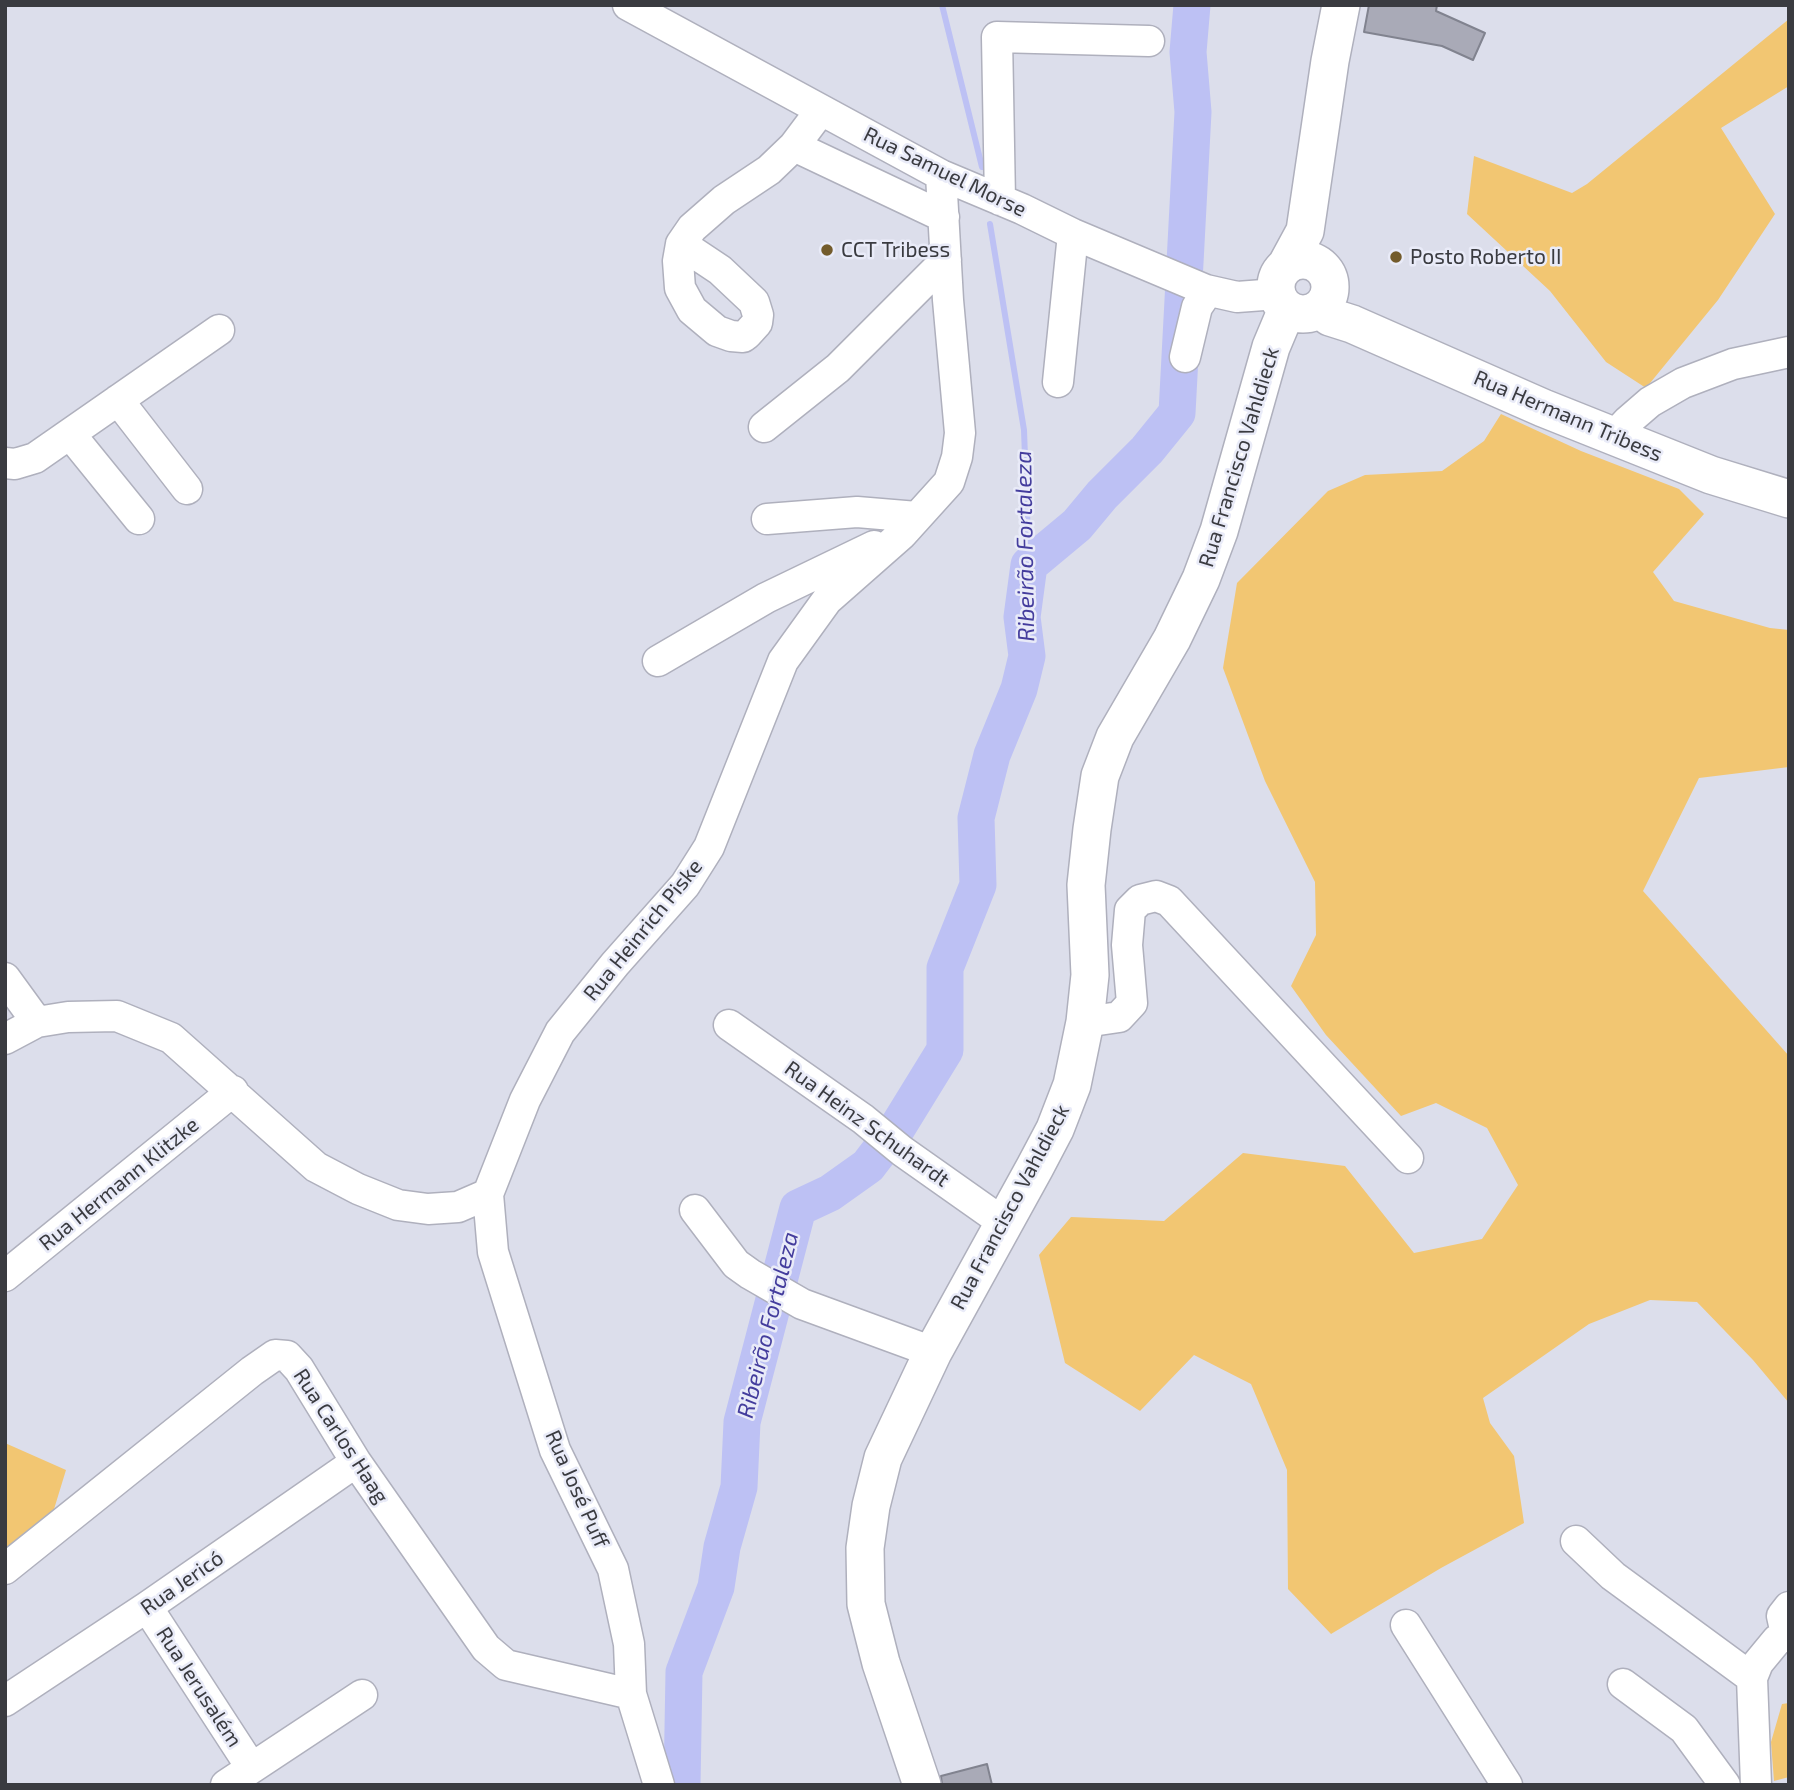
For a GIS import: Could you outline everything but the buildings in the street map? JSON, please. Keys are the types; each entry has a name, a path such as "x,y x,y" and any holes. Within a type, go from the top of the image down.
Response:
{"main road":[{"name":"Rua Francisco Vahldieck","path":"922,1785 881,1663 866,1604 865,1548 871,1506 883,1458 933,1352 1055,1129 1072,1085 1085,1022 1090,975 1086,885 1100,776 1115,737 1172,639 1201,579 1219,531 1271,347 1303,280 1328,74 1341,5"},
{"name":"Rua Hermann Tribess","path":"1303,280 1352,324 1710,475 1789,499"}],"street":[{"name":"Rua Samuel Morse","path":"628,5 941,175 1157,270 1207,290 1237,297 1303,280"},
{"path":"1000,200 997,37 1149,41"},
{"path":"681,244 692,228 724,200 769,170 794,146 821,110"},
{"path":"794,146 944,217"},
{"name":"Rua Heinrich Piske","path":"488,1194 525,1100 560,1032 685,885 709,847 783,661 827,600 910,525 948,482 957,457 960,433 941,175"},
{"path":"1058,382 1073,234"},
{"path":"764,427 838,368 946,260"},
{"path":"1185,357 1196,307 1207,290"},
{"path":"5,463 15,464 35,458 219,330"},
{"path":"1614,436 1650,401 1683,383 1733,364 1789,352"},
{"path":"118,400 187,489"},
{"path":"69,434 139,519"},
{"path":"767,519 857,512 910,525"},
{"path":"658,661 765,598 910,525"},
{"path":"1085,1022 1119,1017 1132,1003 1127,945 1130,910 1140,900 1156,896 1169,901 1408,1158"},
{"path":"5,978 37,1021"},
{"path":"5,1039 37,1021 117,1016 171,1038 316,1167 358,1189 398,1205 429,1209 458,1207 488,1194"},
{"name":"Rua Heinz Schuhardt","path":"730,1025 1004,1223"},
{"name":"Rua Hermann Klitzke","path":"5,1276 233,1091"},
{"name":"Rua José Puff","path":"488,1194 493,1252 555,1450 613,1569 629,1644 631,1694 659,1785"},
{"path":"695,1210 736,1264 750,1274 802,1304 933,1352"},
{"name":"Rua Carlos Haag","path":"5,1569 252,1371 275,1355 287,1356 299,1369 356,1462 486,1648 506,1665 631,1694"},
{"name":"Rua Jericó","path":"5,1701 147,1607 356,1462"},
{"path":"1576,1541 1613,1576 1752,1678"},
{"name":"Rua Jerusalém","path":"147,1607 251,1767"},
{"path":"1406,1625 1507,1785"},
{"path":"1756,1785 1752,1678 1758,1663 1788,1625"},
{"path":"1623,1684 1684,1729 1725,1785"},
{"path":"226,1785 362,1695"}],"shaded area":[{"path":"1789,19 1789,86 1721,128 1775,214 1718,300 1646,388 1606,362 1550,291 1467,214 1474,156 1572,193 1587,184"},
{"path":"1501,414 1581,451 1679,489 1704,514 1653,572 1674,601 1770,628 1789,630 1789,767 1699,778 1643,891 1789,1056 1789,1403 1753,1360 1697,1302 1650,1300 1589,1324 1483,1398 1490,1423 1514,1456 1524,1523 1441,1568 1331,1634 1288,1589 1287,1470 1251,1384 1194,1355 1140,1411 1065,1363 1039,1255 1071,1217 1164,1221 1243,1153 1345,1166 1414,1253 1482,1239 1518,1185 1487,1128 1436,1103 1401,1116 1326,1035 1291,986 1316,935 1315,882 1265,781 1223,668 1237,583 1328,491 1365,475 1442,471 1484,441"},
{"path":"5,1443 66,1470 47,1532 5,1574"},
{"path":"1789,1703 1789,1777 1774,1781 1771,1742 1782,1704"}],"waterway":[{"name":"Ribeirão Fortaleza","path":"942,5 982,167"},
{"name":"Ribeirão Fortaleza","path":"682,1785 684,1672 716,1587 722,1547 739,1487 742,1422 798,1208 830,1193 868,1166 897,1128 945,1050 945,968 978,885 976,818 992,755 1019,689 1027,656 1022,617 1029,565 1077,525 1102,495 1147,450 1177,413 1193,112 1188,52 1192,5"},
{"name":"Ribeirão Fortaleza","path":"990,224 1024,430 1029,565"}],"place":[{"name":"CCT Tribess","path":"827,250"},
{"name":"Posto Roberto II","path":"1396,257"}]}
